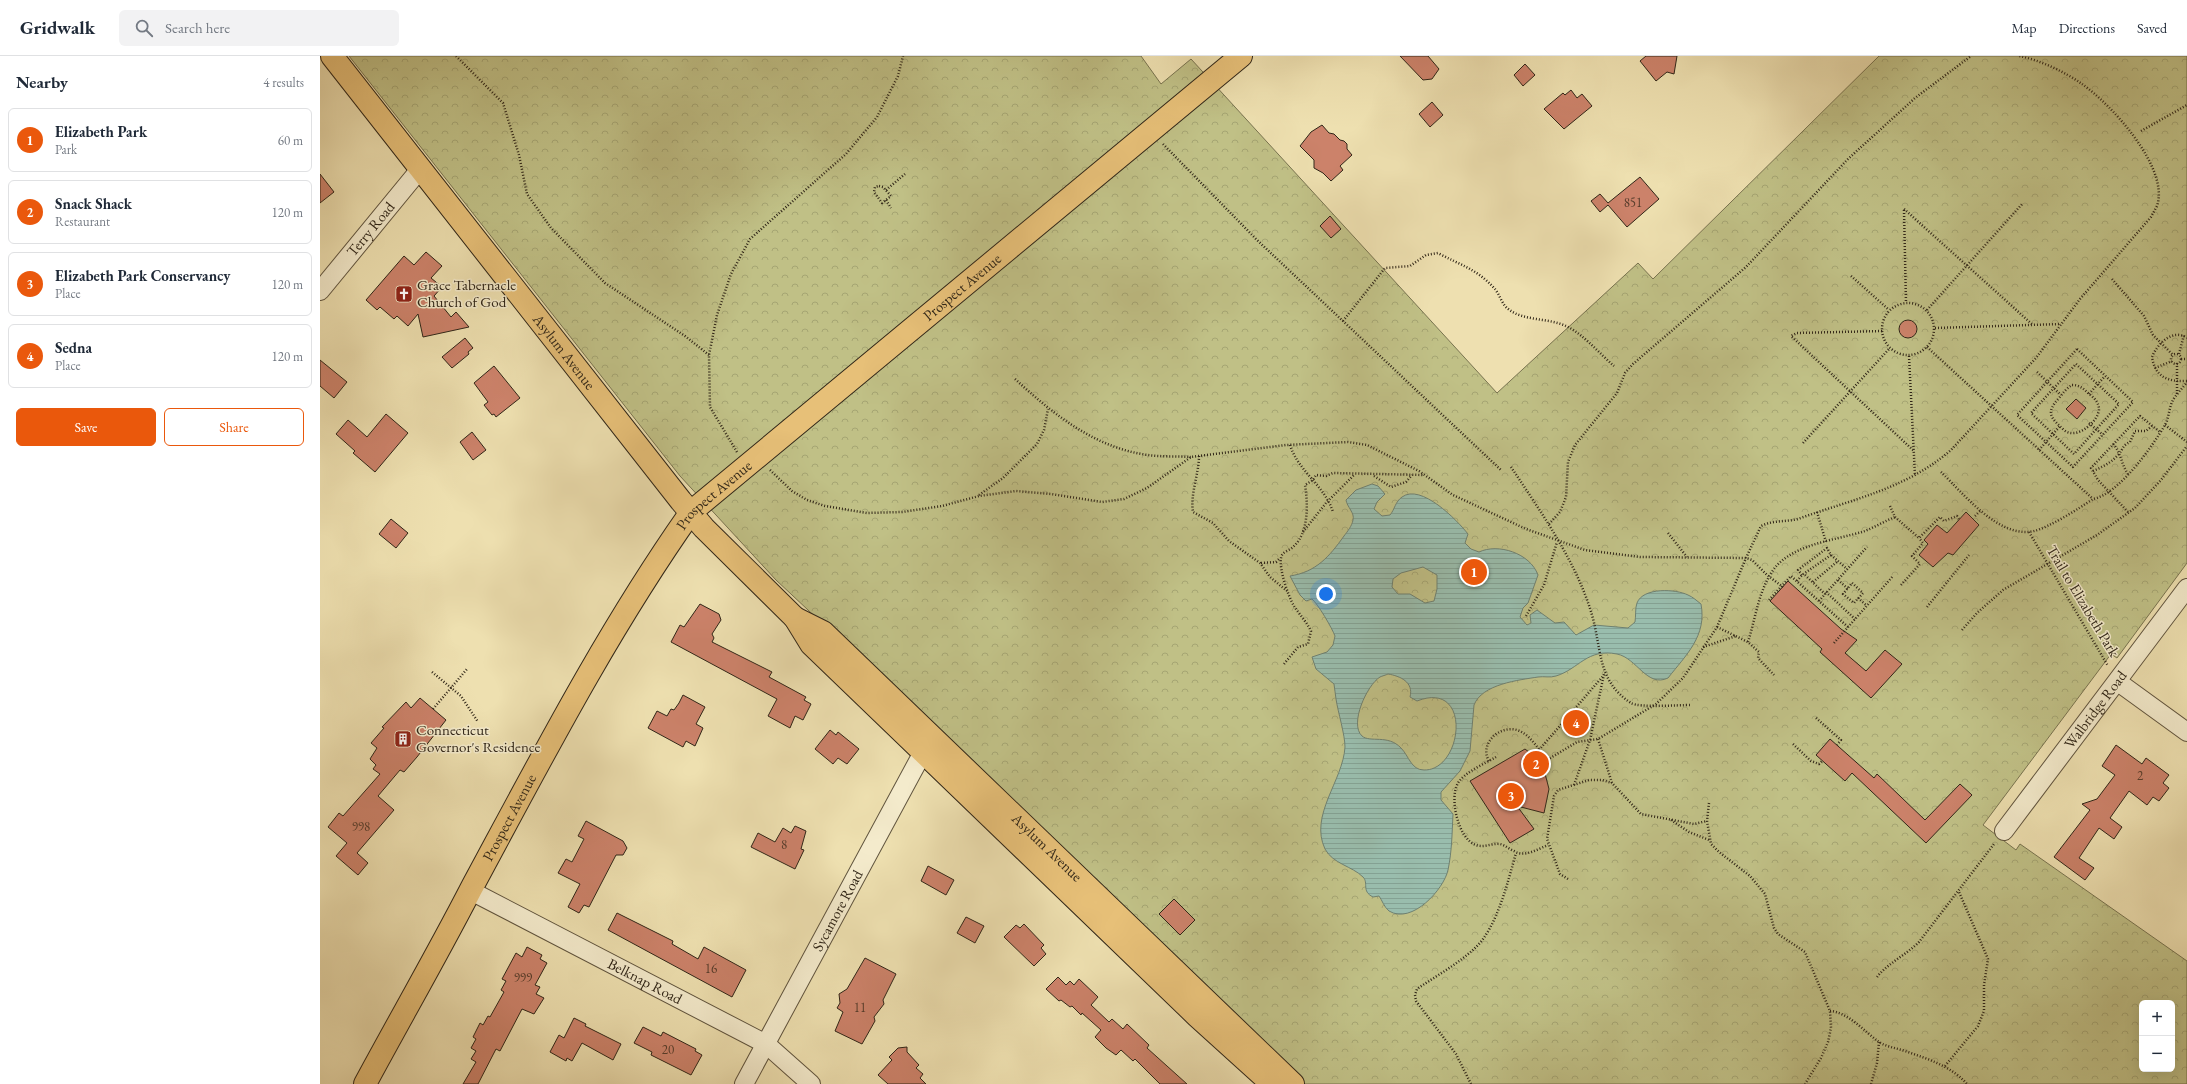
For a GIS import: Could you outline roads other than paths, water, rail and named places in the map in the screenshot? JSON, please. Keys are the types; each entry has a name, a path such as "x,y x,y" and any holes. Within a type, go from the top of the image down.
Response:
{"main road":[{"name":"Asylum Avenue","path":"332,56 704,528 795,618 811,644 927,744 1293,1084"},
{"name":"Prospect Avenue","path":"366,1084 471,891 534,771 609,638 663,551 691,512 1241,56"},
{"name":"Asylum Avenue","path":"927,744 1197,1016 1272,1084"}],"street":[{"name":"Terry Road","path":"320,291 421,168"},
{"name":"Walbridge Road","path":"2004,831 2118,682 2187,588"},
{"path":"2118,682 2187,732"},
{"name":"Sycamore Road","path":"744,1084 927,744"},
{"name":"Belknap Road","path":"471,891 766,1044 811,1084"}],"place":[{"name":"Grace Tabernacle Church of God","path":"404,294"},
{"name":"Elizabeth Park","path":"1474,572"},
{"name":"Sedna","path":"1576,723"},
{"name":"Connecticut Governor's Residence","path":"403,739"},
{"name":"Snack Shack","path":"1536,764"},
{"name":"Elizabeth Park Conservancy","path":"1511,796"}]}
